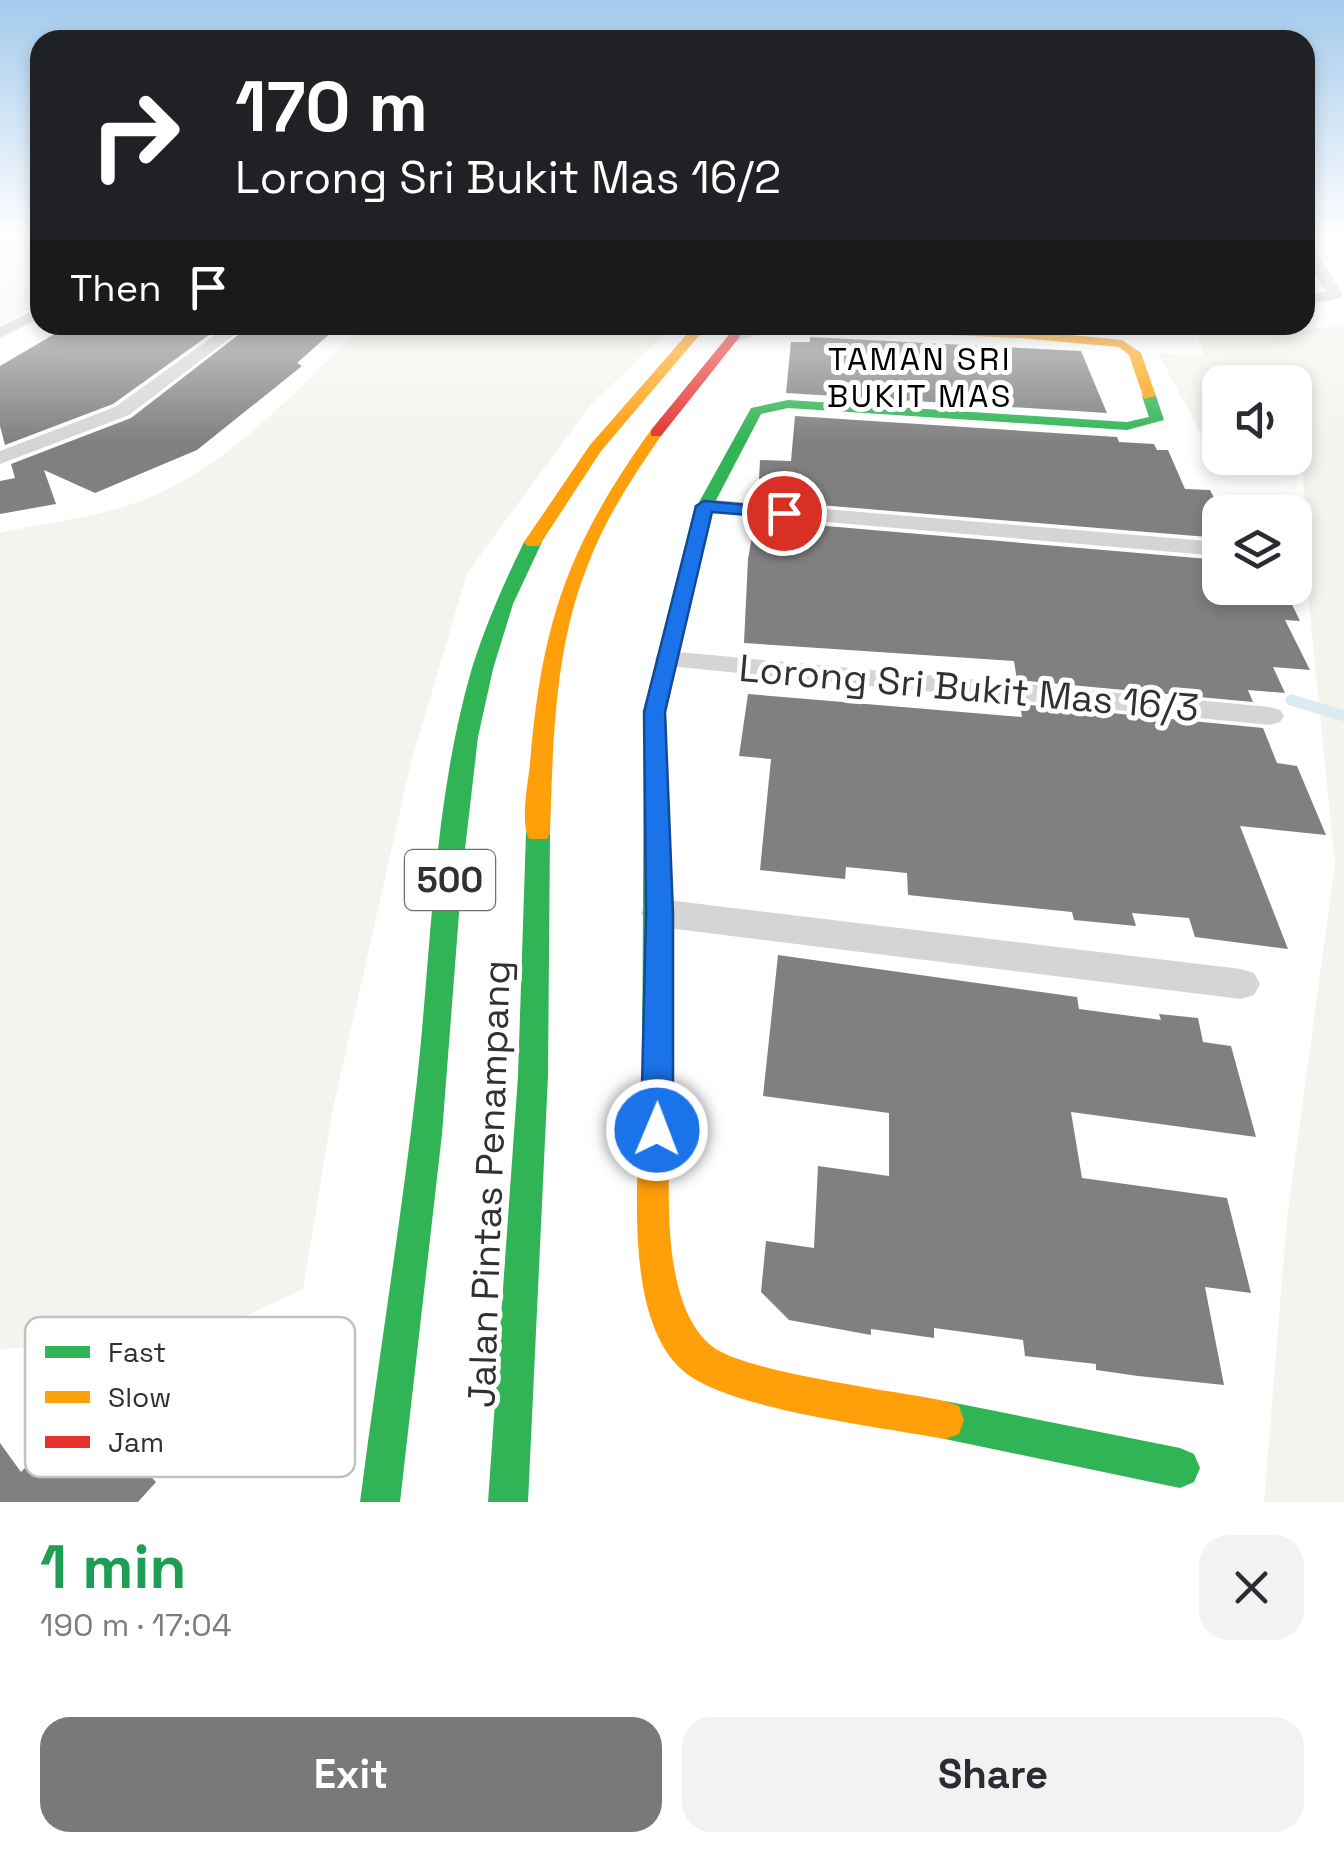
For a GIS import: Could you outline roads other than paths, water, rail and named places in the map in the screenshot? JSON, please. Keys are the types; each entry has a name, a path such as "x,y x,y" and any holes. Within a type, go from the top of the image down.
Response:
{"main road":[{"name":"Jalan Pintas Penampang","path":"380,1502 432,1080 456,818 468,736 490,648 512,585 574,476 604,434 693,335"},
{"name":"Jalan Pintas Penampang","path":"508,1502 533,1076 542,729 557,646 571,586 620,484 678,402 735,335"},
{"path":"1034,335 1095,339 1130,348 1157,420 1127,426 775,404 756,411 704,506 654,712 659,913 656,1238 666,1310 680,1338 701,1361 734,1376 1180,1468"}],"street":[{"path":"0,333 30,317"},
{"path":"0,458 122,411 225,335"},
{"path":"704,506 1202,548"},
{"name":"Lorong Sri Bukit Mas 16/3","path":"668,659 1270,716"},
{"path":"659,913 1240,984"}],"waterway":[{"path":"1291,700 1344,716"}],"district":[{"name":"TAMAN SRI BUKIT MAS","path":"920,378"}]}
